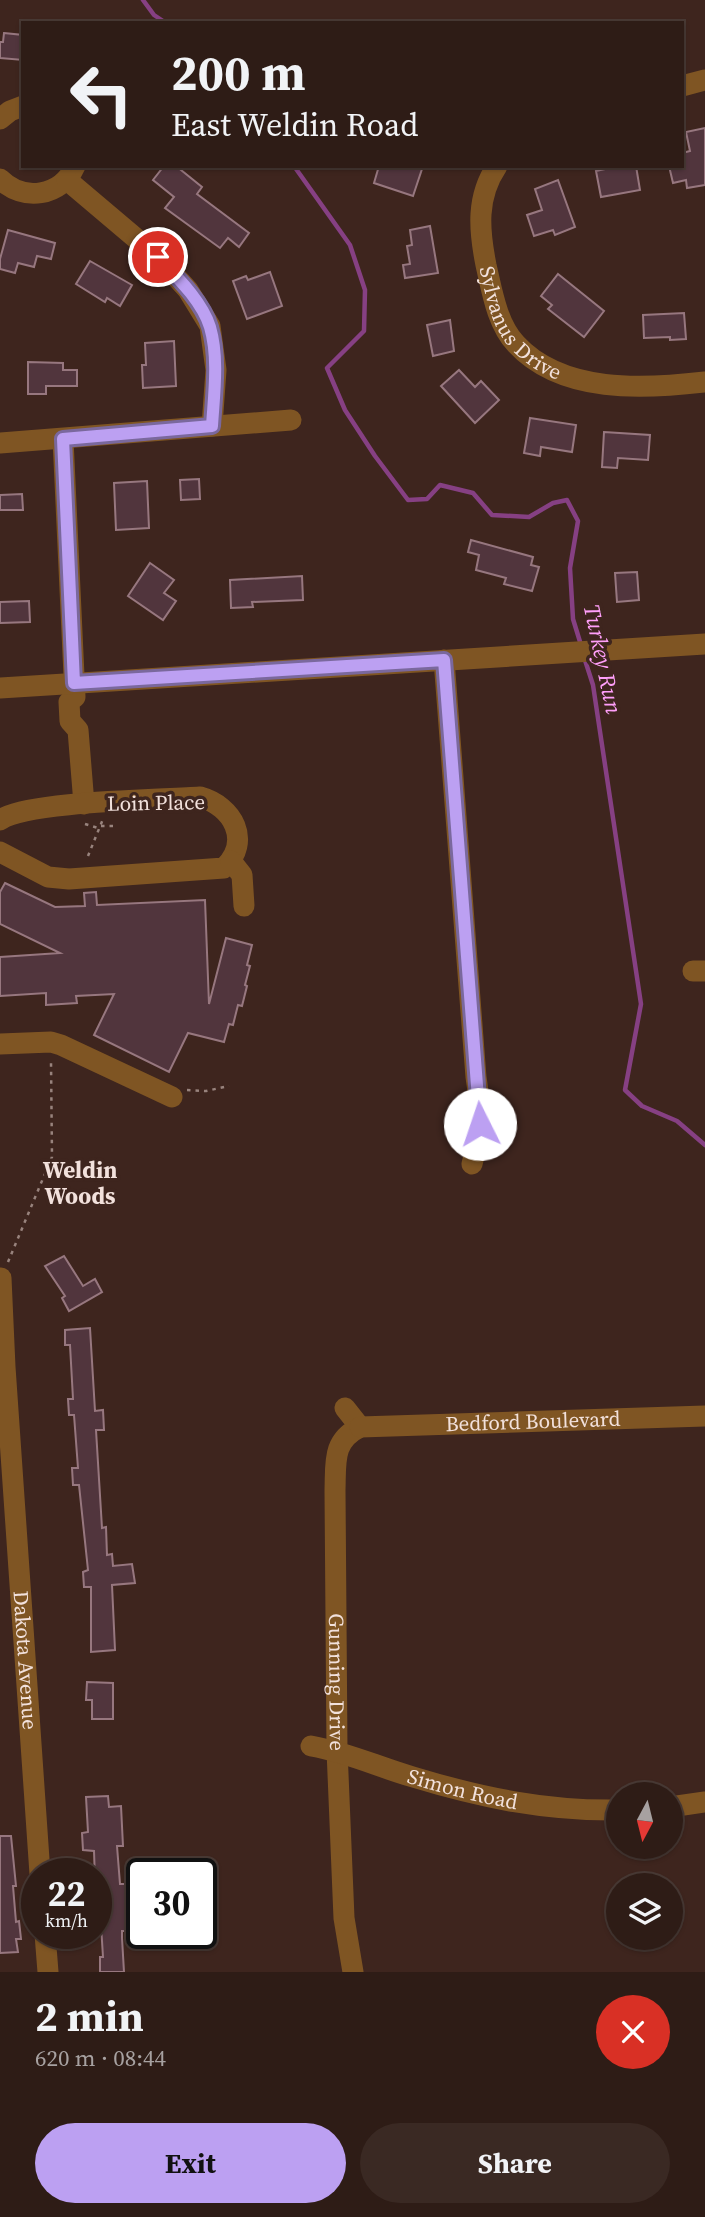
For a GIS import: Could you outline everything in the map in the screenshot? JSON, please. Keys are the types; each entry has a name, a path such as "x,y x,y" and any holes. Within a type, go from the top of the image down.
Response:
{"street":[{"path":"684,85 705,80"},
{"path":"0,119 21,107"},
{"name":"Sylvanus Drive","path":"496,168 485,192 480,216 482,244 493,297 514,343 532,359 579,379 618,386 667,386 705,382"},
{"path":"0,179 10,187 30,194 50,191 71,173 188,289 210,326 216,370 212,426"},
{"path":"0,443 291,420"},
{"path":"63,439 75,690 83,701 84,721 78,730 84,814"},
{"path":"0,688 75,690 444,660 705,644"},
{"path":"444,660 476,1077 481,1111 477,1148 472,1164"},
{"name":"Loin Place","path":"0,820 21,811 84,814 200,797 213,801 231,816 236,828 236,851 231,861"},
{"path":"0,852 48,877 58,879 213,870 224,868 231,861 242,875 244,906"},
{"path":"0,1044 51,1042 172,1097"},
{"name":"Dakota Avenue","path":"1,1278 10,1601 38,1858"},
{"path":"345,1408 360,1427"},
{"name":"Bedford Boulevard","path":"360,1427 705,1416"},
{"name":"Gunning Drive","path":"353,1972 344,1919 337,1750 337,1455 341,1441 360,1427"},
{"name":"Simon Road","path":"310,1746 337,1750 409,1776 519,1804 575,1810 606,1810"},
{"path":"683,1805 705,1802"},
{"path":"46,1949 48,1972"}],"path":[{"path":"88,856 105,812"},
{"path":"84,814 99,827 115,826"},
{"path":"1,1278 52,1157 51,1042"}],"building":[{"path":"4,33 21,35 21,60 0,58 0,42 3,42"},
{"path":"705,128 705,185 687,188 686,180 673,183 669,168 684,168 684,152 690,151 686,132"},
{"path":"162,168 178,168 202,187 197,194 249,233 239,247 228,238 220,248 165,208 174,197 153,180"},
{"path":"378,168 422,168 413,196 374,183"},
{"path":"636,168 640,190 601,197 596,171"},
{"path":"558,180 575,227 555,235 553,230 534,236 527,215 542,210 535,189"},
{"path":"430,226 438,273 405,278 403,265 410,264 407,246 412,245 410,230"},
{"path":"8,230 55,243 51,259 37,256 34,267 18,263 15,273 0,269"},
{"path":"90,261 132,285 120,306 107,298 105,302 76,284"},
{"path":"270,272 282,306 247,319 233,281 246,276 248,280"},
{"path":"558,274 604,311 584,337 548,309 552,305 541,296"},
{"path":"684,313 686,339 644,338 643,315"},
{"path":"450,320 454,351 433,356 427,325"},
{"path":"174,341 176,386 143,388 145,343"},
{"path":"28,362 63,363 63,370 77,370 77,386 46,386 46,394 28,394"},
{"path":"459,370 475,387 481,381 499,400 475,423 441,386"},
{"path":"530,418 576,425 572,452 541,447 540,456 524,453"},
{"path":"604,432 650,435 648,460 618,458 617,468 602,467"},
{"path":"199,479 200,499 181,500 180,480"},
{"path":"147,481 149,528 116,530 114,483"},
{"path":"22,494 23,510 0,510 0,495"},
{"path":"471,540 533,557 531,565 539,567 532,591 504,584 506,578 476,570 479,555 468,552"},
{"path":"150,563 174,580 164,593 176,601 163,620 128,596"},
{"path":"637,572 639,600 617,602 615,573"},
{"path":"302,576 303,600 252,602 253,607 231,608 230,580"},
{"path":"29,601 30,622 0,623 0,602"},
{"path":"5,883 55,907 85,906 84,893 96,892 97,905 205,900 209,1004 226,938 252,945 242,1006 238,1005 233,1025 229,1024 224,1042 188,1033 169,1072 94,1035 114,994 76,996 77,1003 46,1005 46,993 0,996 0,957 60,953 0,924 0,892"},
{"path":"64,1256 83,1286 95,1279 102,1292 69,1311 62,1298 65,1296 45,1266"},
{"path":"90,1328 95,1411 103,1410 104,1430 96,1430 102,1528 106,1527 107,1555 112,1554 113,1566 132,1564 135,1583 112,1585 115,1650 91,1652 91,1587 84,1587 83,1572 88,1570 79,1485 73,1485 72,1468 78,1468 74,1415 69,1415 68,1399 73,1399 70,1345 65,1345 65,1330"},
{"path":"87,1682 113,1683 113,1719 92,1719 92,1700 86,1700"},
{"path":"108,1796 109,1807 121,1806 123,1846 117,1846 120,1884 126,1884 126,1931 122,1931 124,1972 100,1972 102,1949 112,1949 112,1858 94,1858 94,1851 83,1850 82,1833 88,1832 86,1797"},
{"path":"0,1836 11,1836 16,1922 19,1921 21,1939 16,1939 18,1952 0,1953"}],"waterway":[{"name":"Turkey Run","path":"143,0 154,15 163,21"},
{"name":"Turkey Run","path":"295,168 350,245 365,290 364,331 327,368 345,410 408,500 427,499 440,485 473,493 492,515 529,517 553,503 567,500 578,521 570,568 573,619 581,645"},
{"name":"Turkey Run","path":"584,657 593,685 641,1004 625,1090 642,1106 677,1121 705,1145"}],"district":[{"name":"Weldin Woods","path":"80,1183"}],"route":[{"path":"158,257 188,289 210,326 216,370 212,426 63,439 74,683 444,660 480,1124"}]}
